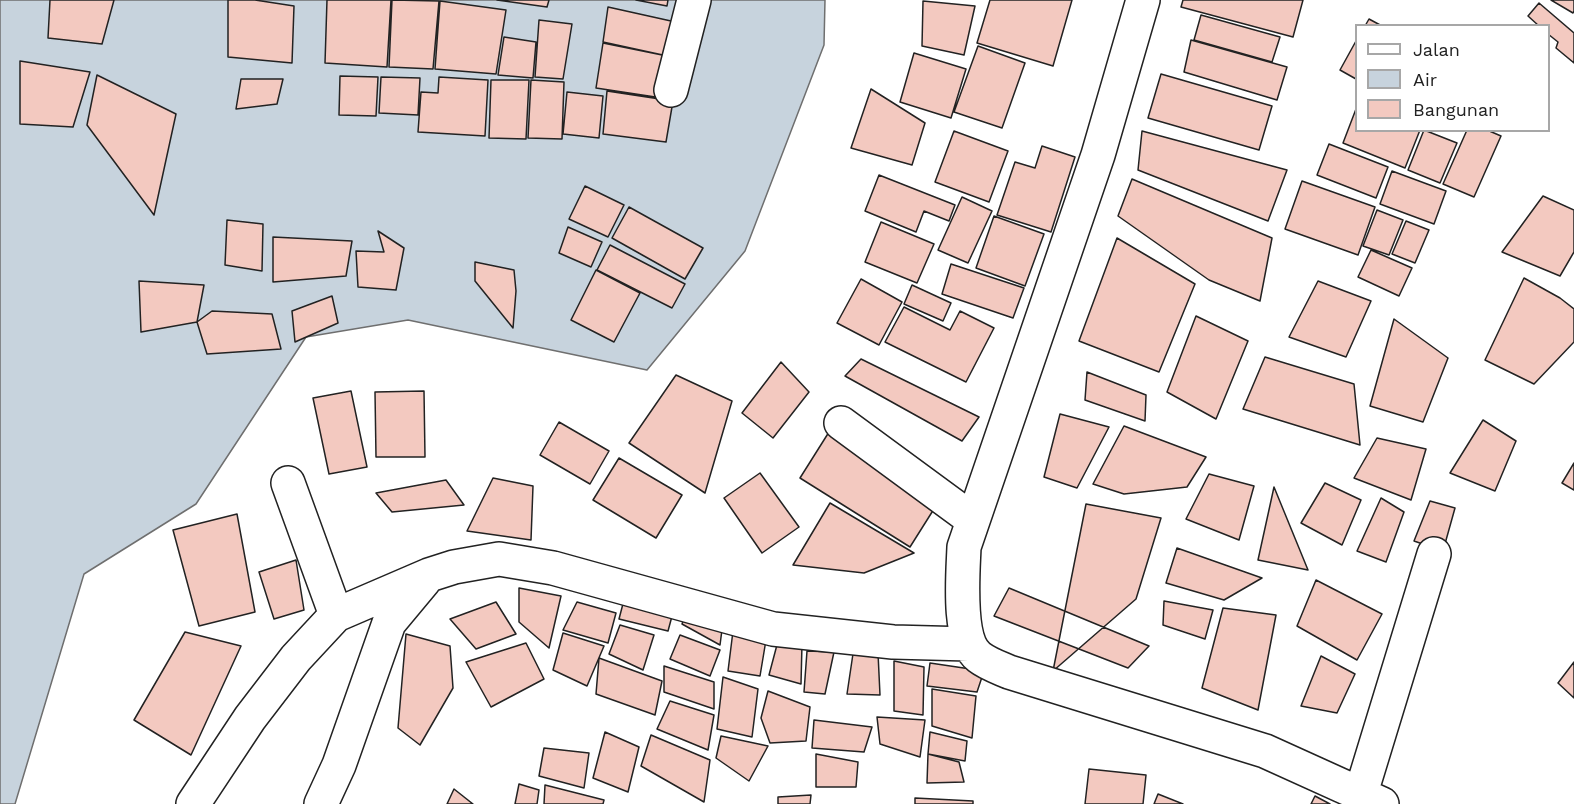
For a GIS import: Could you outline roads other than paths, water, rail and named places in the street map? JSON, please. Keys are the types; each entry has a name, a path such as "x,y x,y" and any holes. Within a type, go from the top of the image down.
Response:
{"street":[{"path":"671,90 694,0"},
{"path":"1143,0 1098,155 964,547 962,580 964,615 969,644 979,657 1009,672 1265,751 1371,799 1434,554"},
{"path":"841,423 973,520"},
{"path":"288,483 336,615"},
{"path":"193,804 263,701 296,658 336,615 429,575 454,567 499,559 553,568 773,629 893,642 969,644"},
{"path":"321,804 339,765 389,623 429,575"}],"water":[{"path":"0,0 825,0 824,45 745,251 647,370 408,320 306,337 196,504 84,574 15,804 0,804"}]}
